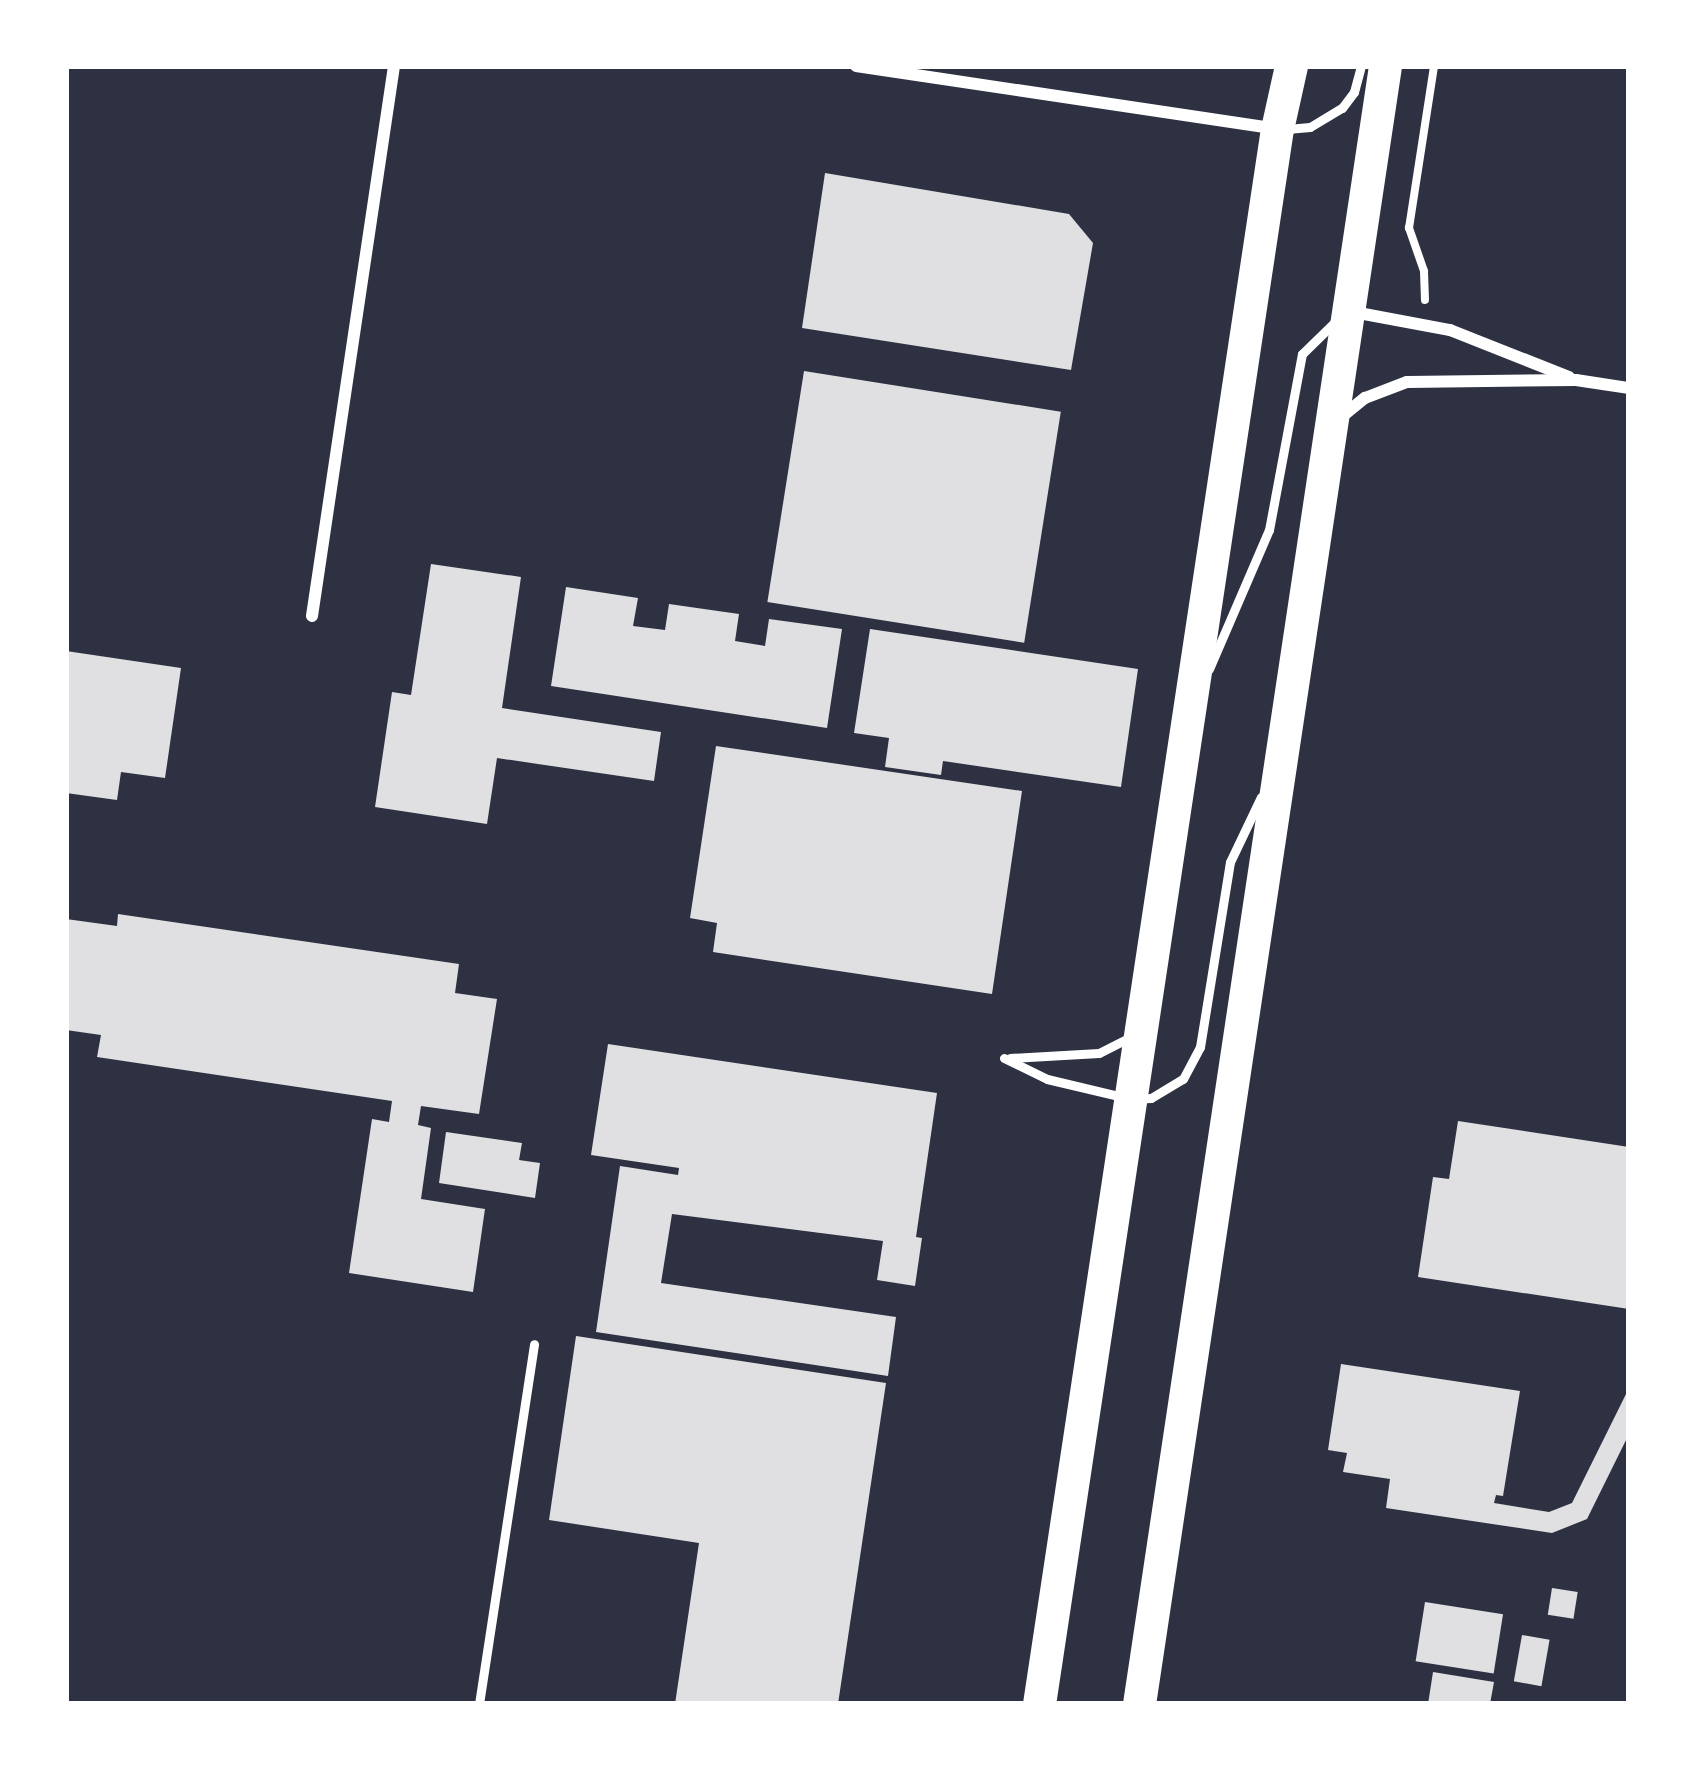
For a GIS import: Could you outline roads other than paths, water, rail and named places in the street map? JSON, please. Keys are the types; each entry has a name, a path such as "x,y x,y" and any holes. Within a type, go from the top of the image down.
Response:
{"highway":[{"path":"1039,1704 1277,129 1291,66"},
{"path":"1139,1704 1385,66"}],"street":[{"path":"312,616 394,66"},
{"path":"856,66 1277,129"},
{"path":"1347,311 1488,342 1576,380"},
{"path":"1328,433 1365,398 1408,382 1576,380 1629,388"}],"lane":[{"path":"1277,129 1325,121 1354,92 1361,66"},
{"path":"1190,712 1269,530 1302,354 1347,311"},
{"path":"1144,1017 1122,1043 1100,1053 1004,1058 1047,1079 1132,1100 1169,1090 1194,1064 1230,862 1277,765"},
{"path":"479,1704 534,1344"}]}
